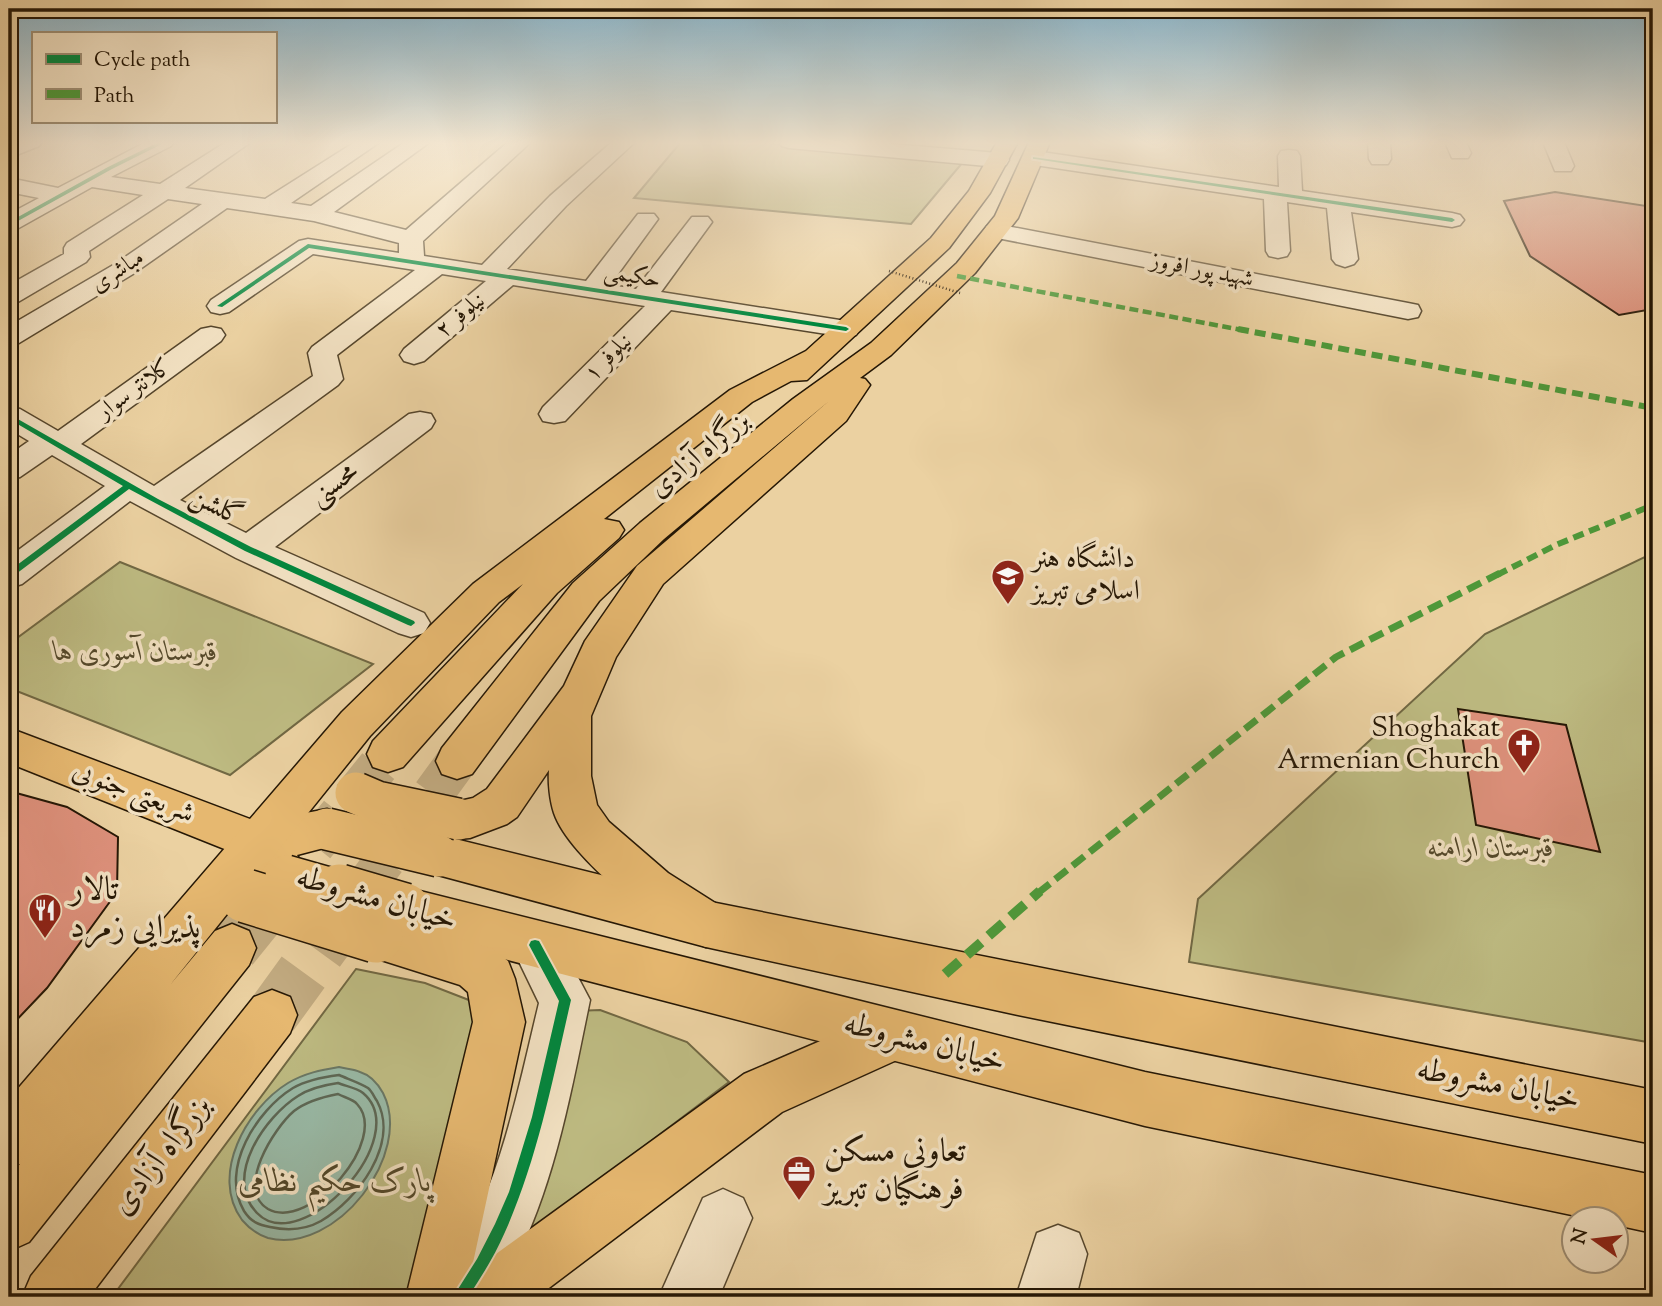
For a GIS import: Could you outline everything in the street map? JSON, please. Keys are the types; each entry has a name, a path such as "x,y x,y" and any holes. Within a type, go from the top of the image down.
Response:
{"main road":[{"name":"بزرگراه آزادی","path":"388,754 544,584 612,525 763,404 940,243 971,203"},
{"name":"بزرگراه آزادی","path":"457,761 586,592 652,531 804,405 881,349 966,268 1006,218 1009,203"},
{"path":"706,924 652,888 593,836 576,812 570,776 571,716 599,652 650,575 835,414 881,349"},
{"path":"9,1141 253,876 356,724 486,593 741,396 815,357"},
{"path":"356,724 350,762 356,793 448,838 502,803 584,687"},
{"name":"شریعتی جنوبی","path":"9,745 253,876 390,923"},
{"name":"خیابان مشروطه","path":"253,876 327,829 448,838 706,924 1031,993 1653,1117"},
{"path":"390,923 474,965 490,979 499,1022 436,1297"},
{"name":"خیابان مشروطه","path":"390,923 535,945 1145,1099 1653,1204"},
{"path":"9,1222 232,948"},
{"name":"بزرگراه آزادی","path":"52,1297 272,1016"},
{"path":"488,1297 763,1093 892,1036"}],"street":[{"path":"9,224 47,203"},
{"path":"9,296 77,257 76,248 146,203"},
{"name":"مباشری","path":"9,337 124,269 219,203"},
{"path":"242,203 315,214 420,256"},
{"path":"269,207 275,203"},
{"path":"315,214 331,203"},
{"path":"9,575 328,379 322,353 420,256 467,203"},
{"name":"نیلوفر ۲","path":"414,355 498,276 556,203"},
{"path":"1278,251 1282,203"},
{"path":"1345,258 1338,203 1452,220"},
{"path":"593,290 646,219"},
{"name":"نیلوفر ۱","path":"554,414 654,300 701,222"},
{"name":"شهید پور افروز","path":"996,231 1408,311"},
{"path":"220,306 308,246 420,256"},
{"name":"حکیمی","path":"420,256 498,276 846,329"},
{"name":"کلانتر سوار","path":"9,470 56,443 211,335"},
{"name":"گلشن","path":"9,416 141,494 248,549 411,623"},
{"name":"محسنی","path":"248,549 420,421"},
{"path":"460,1297 483,1266 513,1203 538,1114 565,1000 535,945"},
{"path":"689,1297 723,1218"}],"path":[{"path":"889,271 960,293"}],"green space":[{"path":"687,203 929,203 911,224"},
{"name":"قبرستان ارامنه","path":"1653,553 1653,1043 1189,962 1198,899 1485,634"},
{"name":"قبرستان آسوری ها","path":"120,562 373,664 230,775 9,688 9,644"},
{"name":"پارک حکیم نظامی","path":"356,969 425,983 492,1009 459,1176 410,1297 112,1297"},
{"path":"600,1010 687,1042 729,1082 511,1247 576,1011"}],"water":[{"path":"339,1067 367,1075 383,1093 390,1117 388,1144 378,1170 363,1195 342,1216 319,1231 294,1239 264,1237 242,1220 233,1202 231,1163 237,1144 247,1125 273,1094 301,1077"}],"building":[{"path":"1505,203 1627,203 1653,207 1653,309 1619,315 1530,256"},
{"name":"Shoghakat Armenian Church","path":"1458,709 1566,725 1600,852 1476,825"},
{"name":"تالار پذیرایی زمرد","path":"9,791 67,807 118,837 117,892 47,988 9,1028"}],"tunnel":[{"path":"276,893 388,754"},
{"path":"361,893 457,761"},
{"path":"232,948 278,891"},
{"path":"272,1015 362,891"}],"marked path":[{"path":"957,276 1653,408"},
{"path":"945,974 1037,894 1336,657 1556,545 1653,505"}],"cycle path":[{"path":"9,224 47,203"},
{"path":"1337,203 1452,220"},
{"path":"220,306 308,246 846,329"},
{"path":"9,416 155,501 248,549 411,623"},
{"path":"9,575 127,487"},
{"path":"460,1297 482,1264 515,1192 538,1117 565,1000 535,945"}],"place":[{"name":"دانشگاه هنر اسلامی تبریز","path":"1008,606"},
{"name":"Shoghakat Armenian Church","path":"1524,775"},
{"name":"تالار پذیرایی زمرد","path":"45,940"},
{"name":"تعاونی مسکن فرهنگیان تبریز","path":"799,1202"}]}
